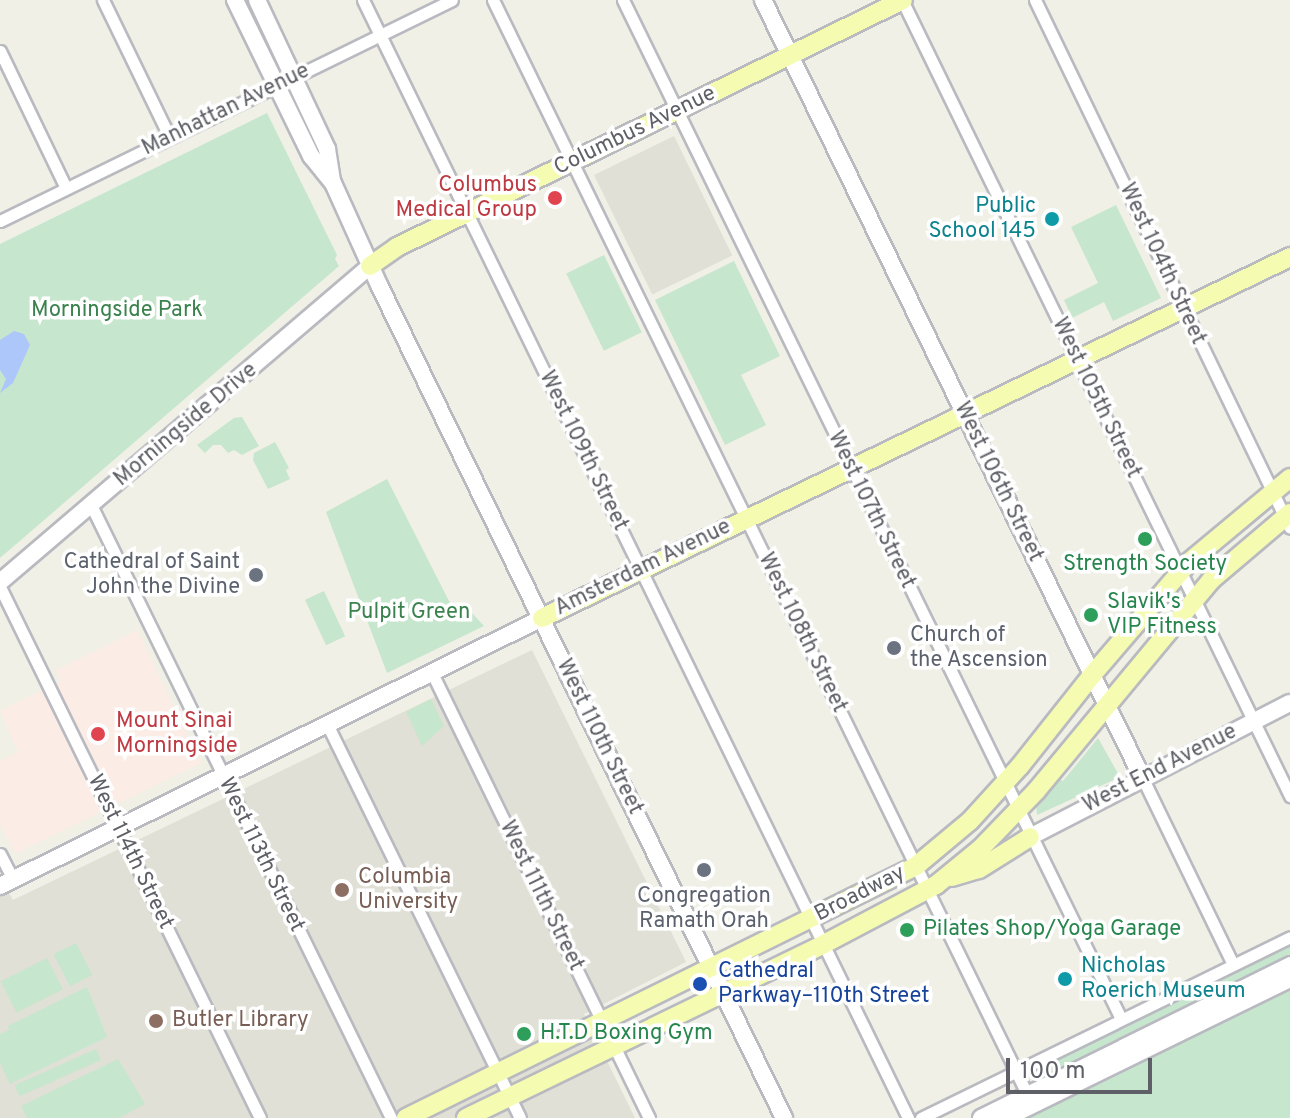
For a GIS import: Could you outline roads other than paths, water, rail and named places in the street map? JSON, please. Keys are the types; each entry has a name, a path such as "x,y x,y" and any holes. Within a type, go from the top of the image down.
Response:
{"main road":[{"name":"West 110th Street","path":"235,0 327,149 333,183 370,266 784,1118"},
{"name":"West 110th Street","path":"257,0 286,81"},
{"name":"West 106th Street","path":"763,0 1142,777"},
{"name":"Columbus Avenue","path":"370,266 384,253 903,0"},
{"name":"Amsterdam Avenue","path":"6,883 963,412 1289,259"},
{"name":"Morningside Drive","path":"0,584 370,266"},
{"name":"Broadway","path":"406,1118 916,866 970,821 1181,571 1290,478"},
{"name":"Broadway","path":"466,1118 824,944 935,885 1018,811 1194,599 1288,519"},
{"name":"West End Avenue","path":"1030,837 1290,703"},
{"path":"935,885 979,869 1030,837"},
{"path":"1006,1118 1029,1099 1290,965"},
{"path":"981,1118 1290,979"}],"street":[{"path":"103,0 170,138"},
{"name":"West 109th Street","path":"363,0 908,1118"},
{"name":"Manhattan Avenue","path":"0,221 452,0"},
{"name":"West 108th Street","path":"493,0 916,866 935,885 1029,1099"},
{"name":"West 107th Street","path":"623,0 1121,1019"},
{"name":"West 105th Street","path":"903,0 1290,796"},
{"name":"West 104th Street","path":"1035,0 1181,308 1288,519"},
{"path":"0,51 66,188"},
{"name":"West 113th Street","path":"91,505 391,1118"},
{"name":"West 114th Street","path":"0,584 260,1118"},
{"name":"West 111th Street","path":"433,675 649,1118"},
{"path":"328,726 520,1118"},
{"name":"West 106th Street","path":"1142,777 1233,964"},
{"path":"0,854 6,883"},
{"path":"921,1118 1290,937"}],"water":[{"path":"14,331 24,334 30,345 13,383 0,393 6,379 0,370 0,340"}],"place":[{"name":"Columbus Medical Group","path":"555,198"},
{"name":"Public School 145","path":"1052,219"},
{"name":"Strength Society","path":"1145,539"},
{"name":"Cathedral of Saint John the Divine","path":"256,575"},
{"name":"Slavik's VIP Fitness","path":"1091,615"},
{"name":"Church of the Ascension","path":"894,648"},
{"name":"Mount Sinai Morningside","path":"98,734"},
{"name":"Congregation Ramath Orah","path":"704,870"},
{"name":"Columbia University","path":"342,890"},
{"name":"Pilates Shop/Yoga Garage","path":"907,930"},
{"name":"Nicholas Roerich Museum","path":"1065,979"},
{"name":"Cathedral Parkway–110th Street","path":"700,984"},
{"name":"Butler Library","path":"156,1021"},
{"name":"H.T.D Boxing Gym","path":"524,1034"}],"park label":[{"name":"Morningside Park","path":"117,311"},
{"name":"Pulpit Green","path":"409,613"}]}
